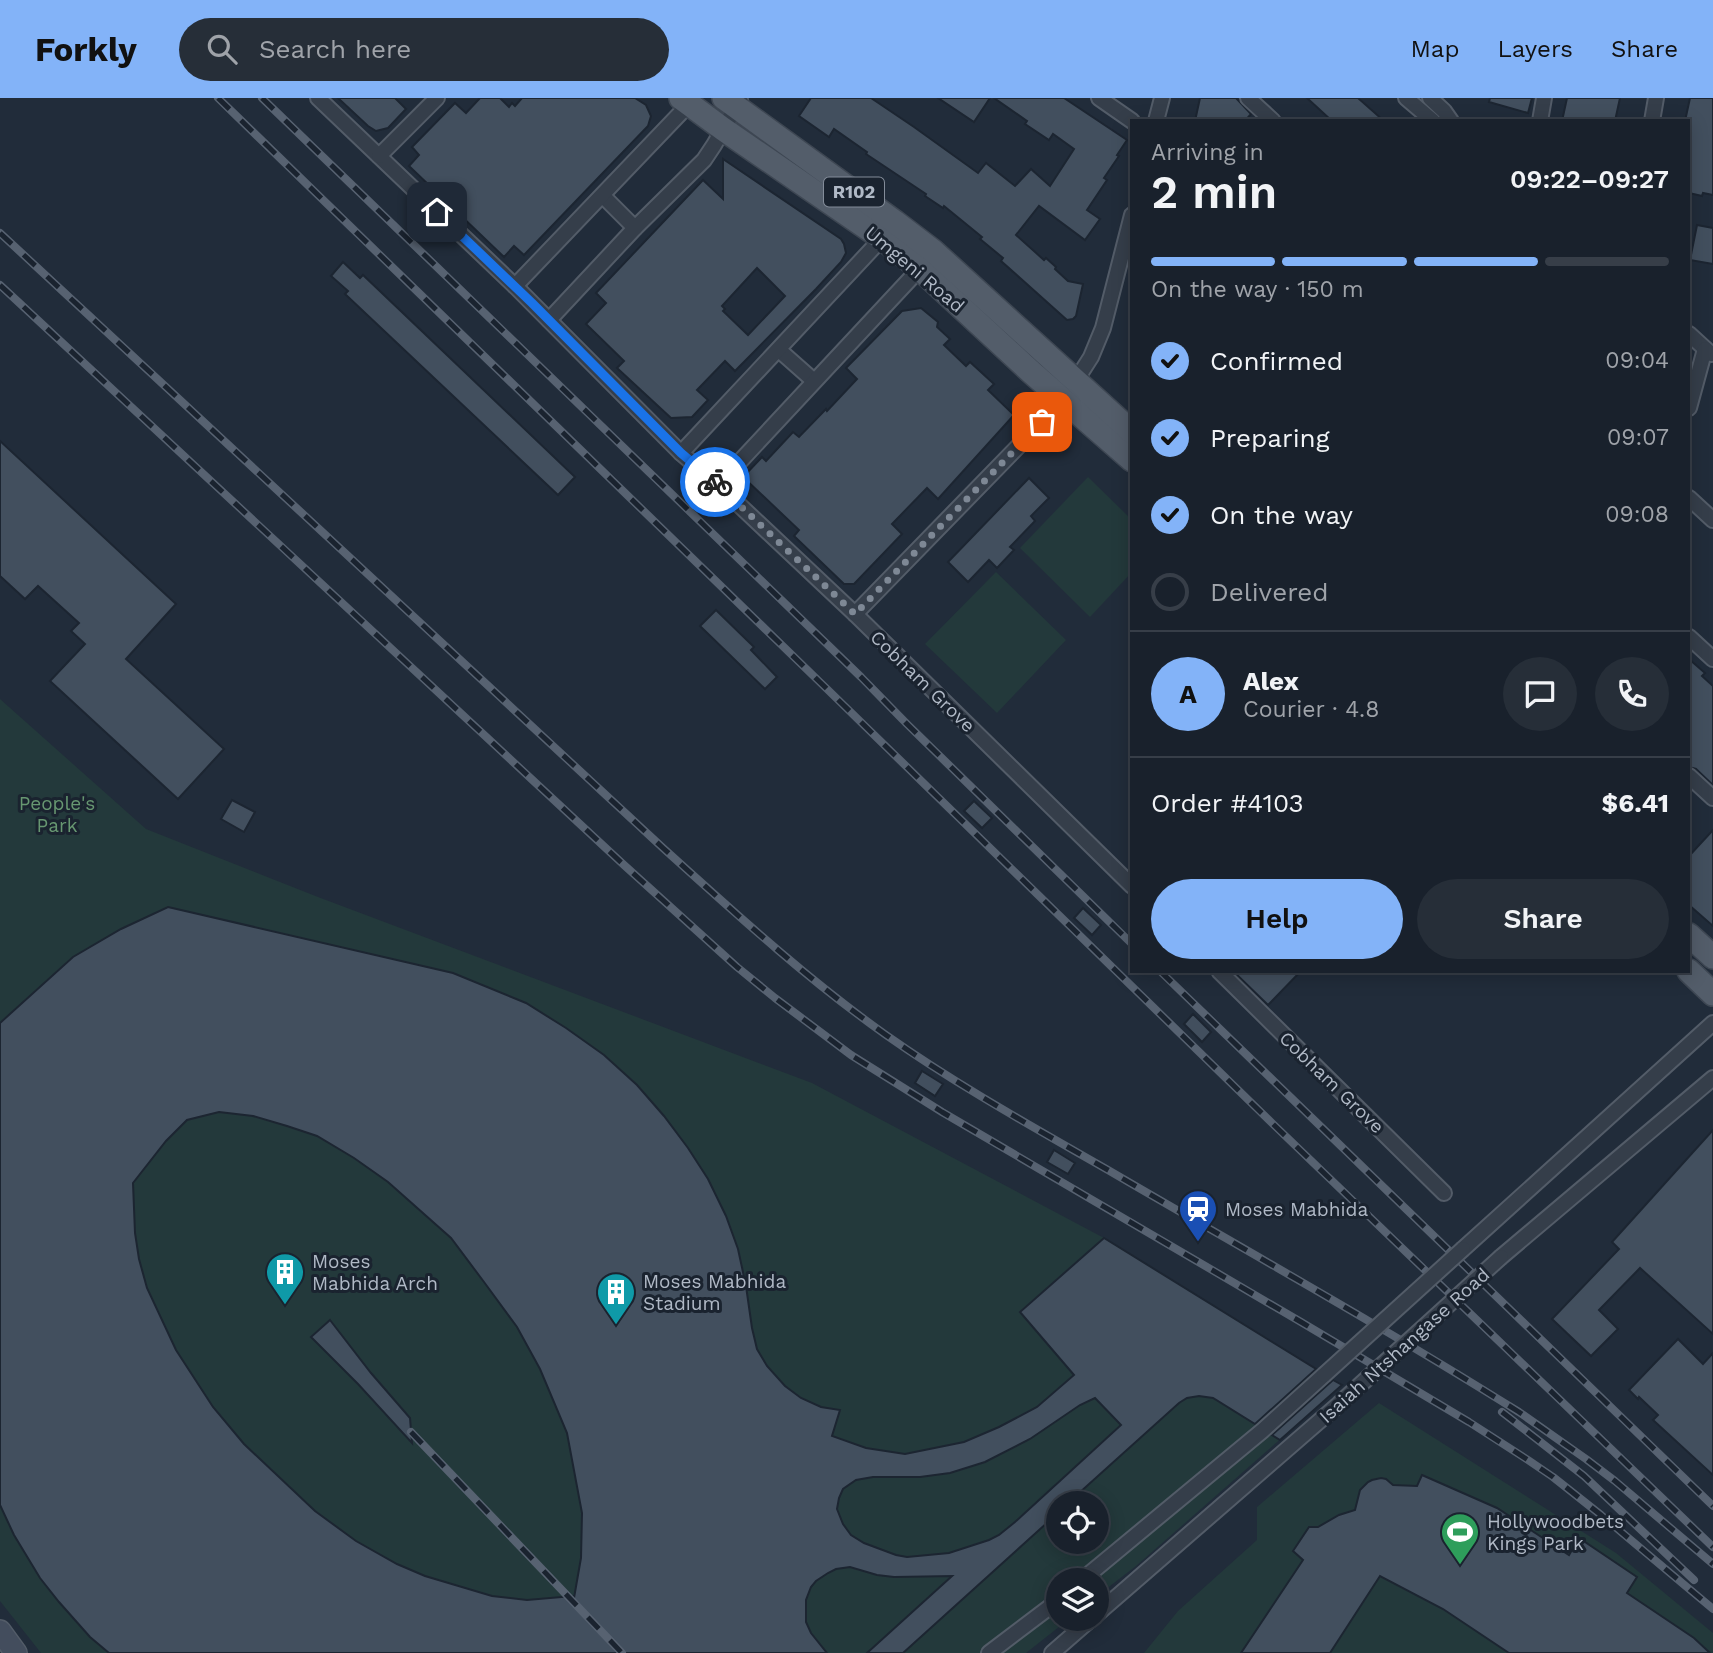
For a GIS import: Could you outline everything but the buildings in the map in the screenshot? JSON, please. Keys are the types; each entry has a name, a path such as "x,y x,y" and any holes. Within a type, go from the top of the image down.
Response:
{"main road":[{"name":"Umgeni Road","path":"689,100 723,129 889,230"},
{"name":"Umgeni Road","path":"734,101 927,260 1069,390 1130,458"},
{"name":"Umgeni Road","path":"1069,390 1130,431"},
{"path":"1690,937 1713,957"},
{"path":"1690,972 1713,994"},
{"path":"0,1631 16,1653"}],"street":[{"name":"Cobham Grove","path":"318,98 549,320 681,453 855,614 1130,884"},
{"path":"379,156 436,98"},
{"path":"1099,98 1130,120"},
{"path":"1157,119 1162,98"},
{"path":"1248,98 1271,119"},
{"path":"1406,98 1442,118"},
{"path":"1430,98 1442,118"},
{"path":"1540,119 1544,98"},
{"path":"1652,119 1656,98"},
{"path":"514,286 603,195 689,100"},
{"path":"549,320 635,228 704,160 723,129 734,101"},
{"path":"603,195 635,228"},
{"path":"855,614 1042,422 1069,390 1091,357 1103,328 1130,223"},
{"path":"681,453 889,230"},
{"path":"718,485 927,260"},
{"path":"1121,261 1130,270"},
{"path":"1690,335 1709,352 1690,405"},
{"path":"779,350 814,381"},
{"path":"1690,499 1713,520"},
{"path":"1690,638 1713,659"},
{"path":"1690,777 1713,798"},
{"name":"Cobham Grove","path":"1221,973 1444,1193"},
{"path":"1097,1568 1262,1431 1713,1023"},
{"name":"Isaiah Ntshangase Road","path":"1109,1604 1339,1404 1501,1257 1713,1078"},
{"path":"989,1653 1046,1610"},
{"path":"1052,1653 1077,1631"}],"green space":[{"path":"1088,477 1130,518 1130,574 1090,617 1020,548"},
{"path":"996,572 1066,640 997,713 925,644"},
{"name":"People's Park","path":"0,699 146,829 318,897 812,1083 1104,1238 1342,1385 1109,1587 1109,1568 1046,1568 1046,1631 1054,1631 1026,1653 41,1653 0,1601"},
{"path":"1379,1403 1616,1553 1713,1633 1713,1653 1144,1653 1178,1611 1257,1540 1257,1507"}],"railway":[{"path":"218,98 1274,1125 1713,1547"},
{"path":"262,98 861,677 1130,942"},
{"path":"0,233 663,848 828,991 886,1035 968,1088 1519,1412 1615,1481 1713,1564"},
{"path":"0,285 624,865 775,998 851,1055 942,1112 1301,1322 1528,1460 1601,1515 1713,1609"},
{"path":"1162,973 1713,1506"},
{"path":"1502,1412 1584,1476 1694,1580"},
{"path":"411,1432 622,1653"}],"way so far":[{"path":"715,482 855,614 1042,422"}],"place":[{"name":"Moses Mabhida","path":"1198,1243"},
{"name":"Moses Mabhida Arch","path":"285,1306"},
{"name":"Moses Mabhida Stadium","path":"616,1326"},
{"name":"Hollywoodbets Kings Park","path":"1460,1566"}],"route":[{"path":"437,212 681,453 715,482"}]}
